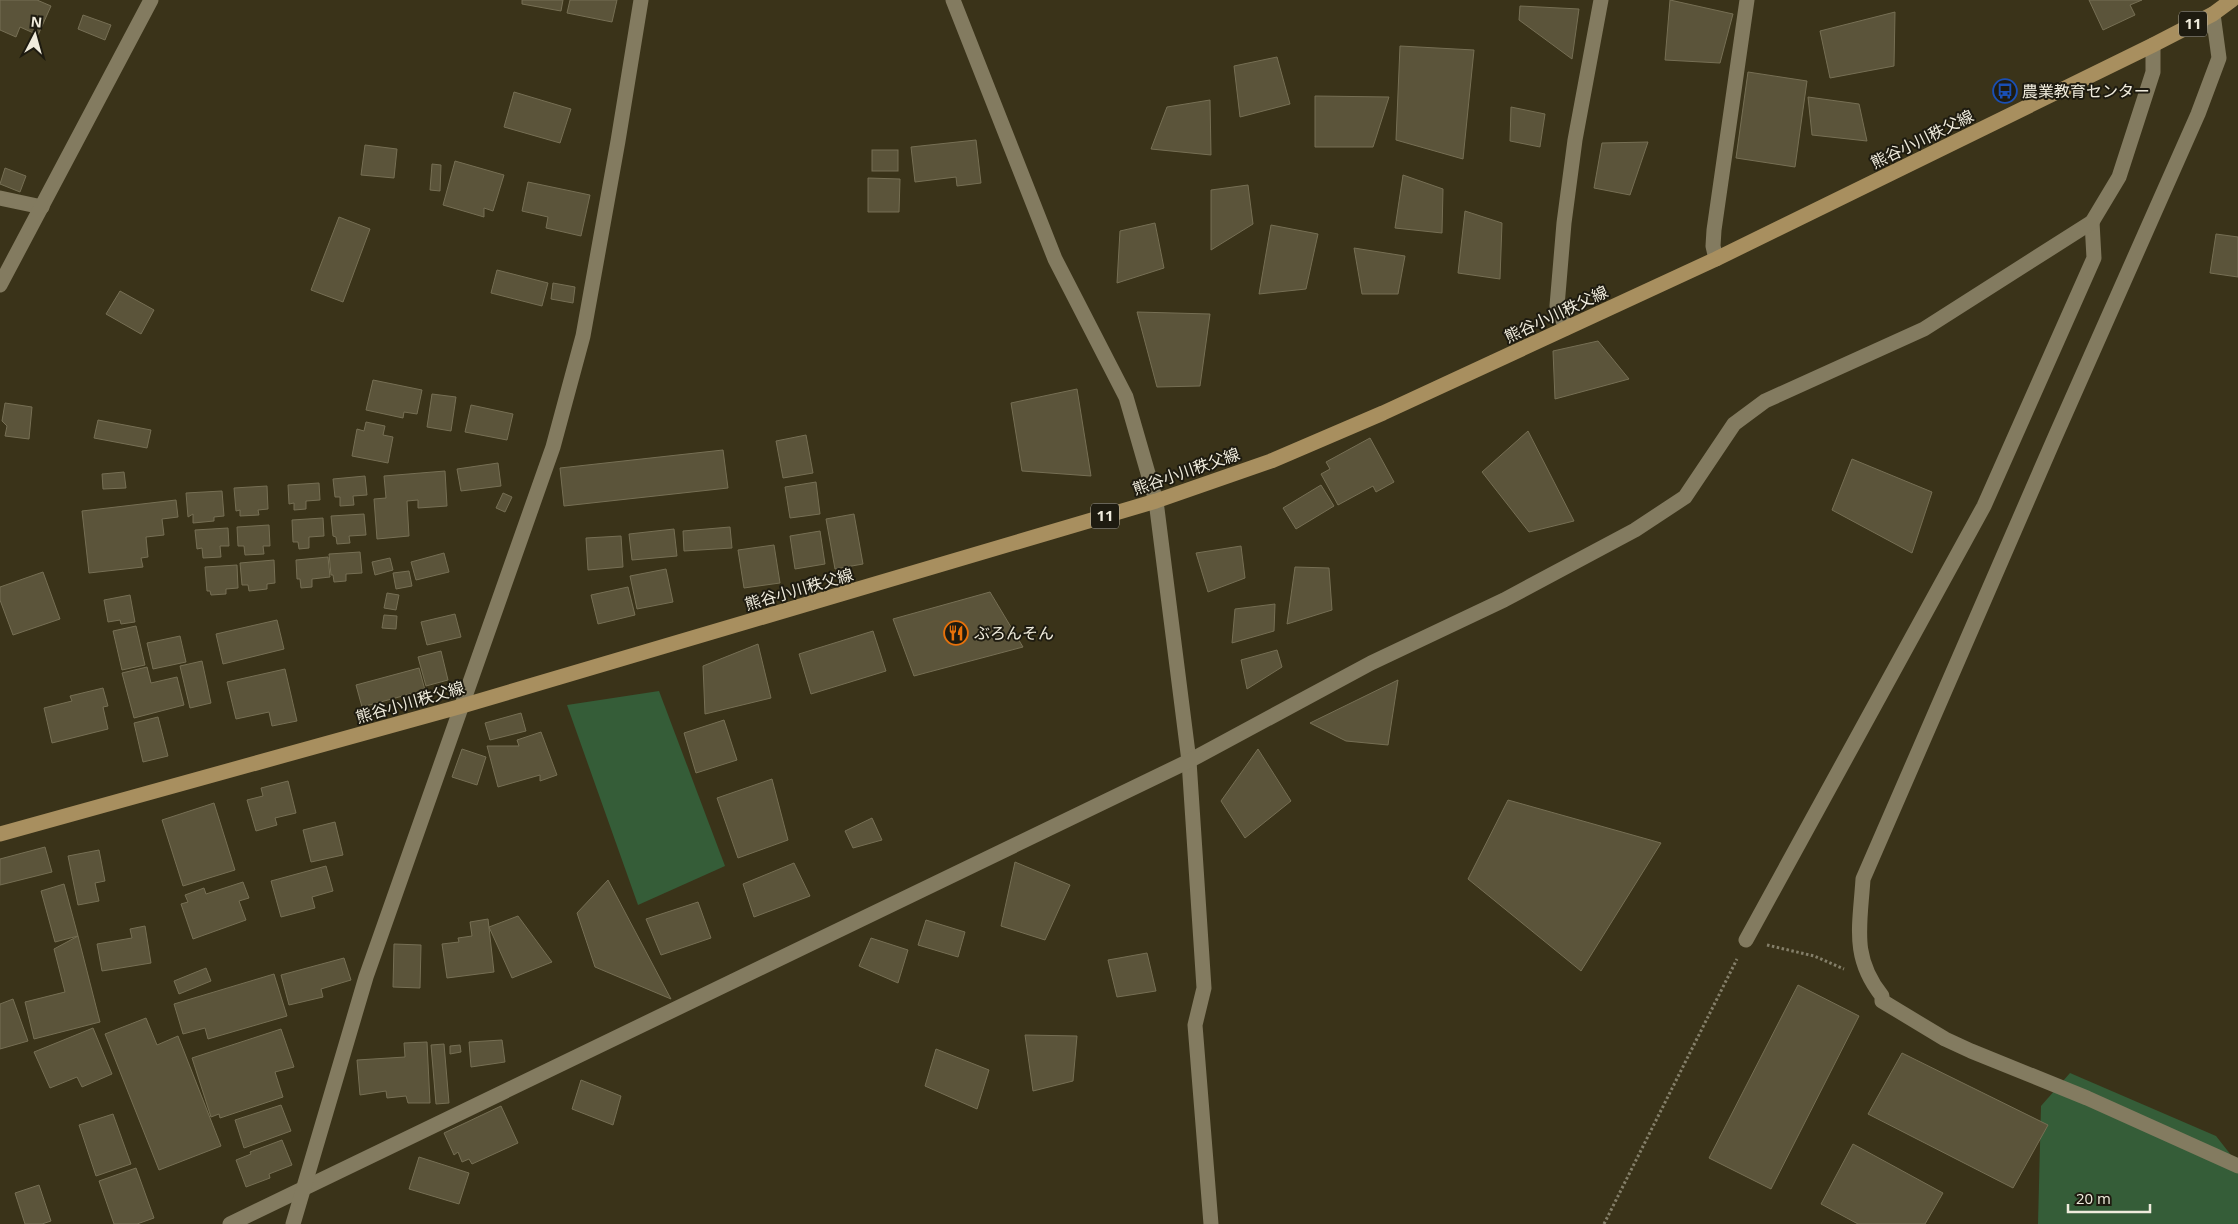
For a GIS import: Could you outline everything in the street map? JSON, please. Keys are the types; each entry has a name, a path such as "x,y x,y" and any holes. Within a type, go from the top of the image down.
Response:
{"main road":[{"name":"熊谷小川秩父線","path":"0,834 462,706 1156,501 1271,461 1384,413 1716,259 2153,45 2213,14 2232,0"}],"street":[{"path":"0,285 151,0"},
{"path":"293,1224 305,1190 366,977 553,447 583,336 641,0"},
{"path":"953,0 1056,259 1126,398 1156,501 1189,761 1204,988 1195,1025 1211,1224"},
{"path":"1566,328 1557,306 1564,223 1575,140 1601,0"},
{"path":"1716,259 1713,246 1714,230 1747,0"},
{"path":"2213,14 2219,58 2198,114 1863,879 1859,946 1868,979 1882,996 1882,1001 1945,1039 2087,1098 2238,1166"},
{"path":"230,1224 305,1190 1189,761 1371,663 1504,600 1635,530 1685,497 1734,424 1765,401 1924,329 2092,222 2119,177 2153,72 2153,45"},
{"path":"0,198 42,208"},
{"path":"1746,940 1984,506 2094,258 2092,222"}],"path":[{"path":"1604,1224 1746,940 1814,956 1868,979"}],"green space":[{"path":"659,691 725,866 638,905 567,705"},
{"path":"2070,1073 2216,1136 2238,1164 2238,1224 2038,1224 2041,1106"}],"building":[{"path":"0,0 37,0 51,6 38,35 20,27 16,37 0,30"},
{"path":"522,0 563,0 561,11 522,4"},
{"path":"570,0 617,0 612,22 567,13"},
{"path":"1670,0 1733,14 1720,63 1665,60"},
{"path":"2089,0 2142,0 2130,5 2135,15 2103,30"},
{"path":"1520,6 1579,9 1572,59 1519,20"},
{"path":"1895,12 1894,66 1830,78 1820,31"},
{"path":"83,15 111,25 105,40 78,29"},
{"path":"1400,46 1474,50 1463,159 1396,140"},
{"path":"1277,57 1290,104 1240,117 1234,66"},
{"path":"1748,72 1807,81 1795,167 1736,158"},
{"path":"514,92 571,109 560,143 504,127"},
{"path":"1315,96 1389,97 1373,147 1315,147"},
{"path":"1808,97 1859,104 1867,141 1812,135"},
{"path":"1210,100 1211,155 1151,149 1167,107"},
{"path":"1511,107 1545,114 1540,147 1510,141"},
{"path":"976,140 981,183 957,186 956,177 915,182 911,147"},
{"path":"1648,142 1630,195 1594,188 1602,143"},
{"path":"365,145 397,149 394,178 361,175"},
{"path":"872,150 898,150 898,171 872,171"},
{"path":"455,161 504,175 493,211 484,208 484,217 443,205"},
{"path":"432,164 441,165 440,191 430,190"},
{"path":"5,168 26,176 20,192 0,184"},
{"path":"1403,175 1443,189 1442,233 1395,228"},
{"path":"868,178 900,179 899,212 868,212"},
{"path":"528,182 590,195 581,236 546,228 548,217 522,211"},
{"path":"1248,185 1253,224 1211,250 1211,190"},
{"path":"1465,211 1502,223 1500,279 1458,273"},
{"path":"339,217 370,229 343,302 311,290"},
{"path":"1155,223 1164,268 1117,283 1120,231"},
{"path":"1271,225 1318,234 1306,289 1259,294"},
{"path":"2216,234 2238,237 2238,277 2210,273"},
{"path":"1354,248 1405,256 1398,294 1362,294"},
{"path":"497,270 548,283 542,306 491,293"},
{"path":"553,283 575,287 573,303 551,299"},
{"path":"120,291 154,310 141,334 106,314"},
{"path":"1137,312 1210,314 1200,386 1157,387"},
{"path":"1598,341 1629,379 1555,399 1553,351"},
{"path":"373,380 422,390 417,414 404,412 403,418 366,410"},
{"path":"1077,389 1091,476 1022,471 1011,403"},
{"path":"432,394 456,397 451,431 427,427"},
{"path":"5,403 32,407 29,439 5,436 7,426 2,421"},
{"path":"471,405 513,414 507,440 465,432"},
{"path":"98,420 151,430 147,448 94,438"},
{"path":"366,422 385,426 383,435 393,437 388,463 352,456 357,429 364,431"},
{"path":"1528,431 1574,521 1529,532 1482,472"},
{"path":"806,435 813,473 783,478 776,441"},
{"path":"1370,438 1394,482 1376,492 1373,486 1338,505 1321,474 1330,469 1326,462"},
{"path":"723,450 728,488 564,506 560,468"},
{"path":"1852,459 1932,492 1912,553 1832,510"},
{"path":"498,463 501,486 461,491 457,469"},
{"path":"445,471 447,506 418,508 418,500 407,501 409,536 377,539 374,499 386,498 384,476"},
{"path":"124,472 126,488 103,489 102,474"},
{"path":"365,476 367,495 353,496 354,505 340,506 340,497 335,497 333,479"},
{"path":"816,482 820,514 790,518 785,487"},
{"path":"319,483 320,500 306,501 306,509 294,510 294,503 289,504 288,485"},
{"path":"1321,485 1334,506 1296,529 1283,508"},
{"path":"267,486 268,509 258,510 259,515 240,516 240,510 236,511 234,488"},
{"path":"222,491 224,516 214,517 214,521 193,523 193,514 188,517 186,493"},
{"path":"503,493 512,497 505,512 496,508"},
{"path":"176,500 178,517 162,519 164,535 146,537 148,557 141,558 143,567 89,573 82,511"},
{"path":"364,514 366,535 349,536 350,543 337,544 336,537 333,536 331,516"},
{"path":"854,514 863,564 835,569 826,519"},
{"path":"323,518 324,536 309,537 309,548 299,549 298,542 293,542 292,520"},
{"path":"269,525 270,546 263,546 264,554 245,555 244,546 238,546 237,527"},
{"path":"730,527 732,548 684,551 683,531"},
{"path":"228,528 229,546 220,546 221,557 203,558 202,548 197,549 195,530"},
{"path":"674,529 677,556 632,560 629,534"},
{"path":"820,531 825,564 795,569 790,536"},
{"path":"621,536 623,567 588,570 586,538"},
{"path":"774,545 780,583 744,588 738,550"},
{"path":"1241,546 1245,578 1208,592 1196,553"},
{"path":"360,552 362,573 346,574 346,581 334,582 333,575 331,575 329,554"},
{"path":"444,553 449,572 416,580 411,562"},
{"path":"328,557 330,577 312,579 312,587 301,588 300,579 297,579 296,560"},
{"path":"390,558 393,570 375,575 372,562"},
{"path":"274,560 275,583 267,584 267,589 249,591 248,585 242,585 240,563"},
{"path":"237,565 238,588 226,589 226,594 211,595 210,591 207,591 205,567"},
{"path":"1295,567 1329,568 1332,610 1287,624"},
{"path":"666,569 673,602 637,609 630,576"},
{"path":"409,571 412,586 396,589 393,573"},
{"path":"43,572 60,619 13,635 0,600 0,587"},
{"path":"628,587 635,615 598,624 591,595"},
{"name":"ぶろんそん","path":"990,592 1023,647 914,676 893,619"},
{"path":"387,593 399,595 396,610 384,608"},
{"path":"130,595 135,622 121,624 120,620 108,622 104,600"},
{"path":"1275,604 1274,631 1232,643 1235,609"},
{"path":"455,614 461,637 427,645 421,622"},
{"path":"384,615 397,616 396,629 382,628"},
{"path":"277,620 284,649 223,664 216,634"},
{"path":"136,626 145,665 122,670 113,631"},
{"path":"873,631 886,671 811,694 799,654"},
{"path":"180,636 186,662 153,669 147,643"},
{"path":"758,644 771,698 705,714 703,666"},
{"path":"1277,650 1282,667 1247,689 1241,660"},
{"path":"441,651 448,680 426,686 418,657"},
{"path":"202,661 211,703 190,708 180,666"},
{"path":"147,667 151,683 177,677 184,705 134,718 122,673"},
{"path":"419,668 425,690 362,707 356,685"},
{"path":"285,669 297,721 272,726 269,712 236,719 227,682"},
{"path":"1398,680 1388,745 1346,741 1310,723"},
{"path":"103,688 108,706 103,707 108,729 52,743 44,708 72,701 70,696"},
{"path":"521,713 526,731 490,740 485,723"},
{"path":"158,717 168,756 143,762 134,723"},
{"path":"724,720 737,760 696,773 684,733"},
{"path":"541,732 557,775 540,781 540,775 498,787 487,746 519,746 517,740"},
{"path":"462,749 486,757 477,785 452,777"},
{"path":"1258,749 1291,801 1245,838 1221,801"},
{"path":"772,779 788,840 738,858 717,798"},
{"path":"288,781 296,813 275,818 277,825 256,831 247,800 263,796 261,788"},
{"path":"1508,800 1661,843 1581,971 1468,879"},
{"path":"214,803 235,870 183,886 162,820"},
{"path":"872,818 882,840 853,848 845,831"},
{"path":"335,822 343,855 311,862 303,830"},
{"path":"45,847 52,872 0,885 0,859"},
{"path":"99,850 105,881 95,883 99,901 78,905 68,856"},
{"path":"1015,862 1070,885 1045,940 1001,926"},
{"path":"794,863 810,896 754,917 743,884"},
{"path":"326,866 333,891 312,897 315,908 281,917 271,881"},
{"path":"608,880 671,999 595,967 577,913"},
{"path":"243,882 249,898 239,901 246,920 193,939 181,904 188,902 185,895 204,888 206,894"},
{"path":"64,884 78,936 55,942 41,891"},
{"path":"698,902 711,938 661,955 646,919"},
{"path":"518,916 552,962 512,978 489,927"},
{"path":"488,919 494,972 447,978 442,944 459,942 458,938 472,936 470,922"},
{"path":"926,920 965,932 958,957 918,945"},
{"path":"145,926 151,963 102,971 97,944 132,938 130,929"},
{"path":"78,936 100,1022 34,1039 25,1002 65,992 54,949"},
{"path":"871,938 908,950 898,983 859,966"},
{"path":"394,944 421,945 420,988 393,987"},
{"path":"1147,953 1156,991 1117,997 1108,960"},
{"path":"344,958 351,980 321,989 323,997 289,1005 281,975"},
{"path":"206,968 211,981 179,994 174,981"},
{"path":"274,974 287,1016 208,1039 205,1028 183,1034 174,1004"},
{"path":"1798,985 1859,1016 1771,1189 1709,1158"},
{"path":"13,999 28,1041 0,1049 0,1004"},
{"path":"146,1018 157,1045 178,1036 221,1146 159,1170 105,1034"},
{"path":"93,1028 112,1074 82,1087 77,1077 50,1088 34,1052"},
{"path":"281,1029 294,1067 275,1072 283,1097 220,1118 219,1114 211,1117 192,1058"},
{"path":"1025,1035 1077,1036 1073,1081 1033,1091"},
{"path":"502,1040 505,1062 471,1067 469,1042"},
{"path":"427,1042 430,1103 408,1103 406,1096 387,1098 386,1091 360,1095 357,1060 405,1057 404,1043"},
{"path":"444,1044 449,1103 436,1104 431,1045"},
{"path":"460,1045 461,1052 450,1054 450,1046"},
{"path":"936,1049 989,1070 977,1109 925,1086"},
{"path":"1902,1053 2048,1125 2013,1188 1868,1114"},
{"path":"581,1080 621,1096 613,1125 572,1109"},
{"path":"281,1105 291,1131 244,1148 235,1120"},
{"path":"501,1106 518,1143 472,1164 469,1159 462,1162 458,1152 454,1155 444,1133"},
{"path":"113,1114 131,1164 96,1176 79,1125"},
{"path":"282,1140 292,1165 269,1174 270,1178 246,1187 236,1160 251,1154 250,1152"},
{"path":"1853,1144 1943,1193 1925,1224 1858,1224 1821,1204"},
{"path":"419,1157 469,1173 459,1204 409,1189"},
{"path":"136,1168 154,1218 137,1224 114,1224 99,1181"},
{"path":"39,1185 51,1221 42,1224 25,1224 15,1193"}],"place":[{"name":"農業教育センター","path":"2005,91"},
{"name":"ぶろんそん","path":"956,633"}]}
